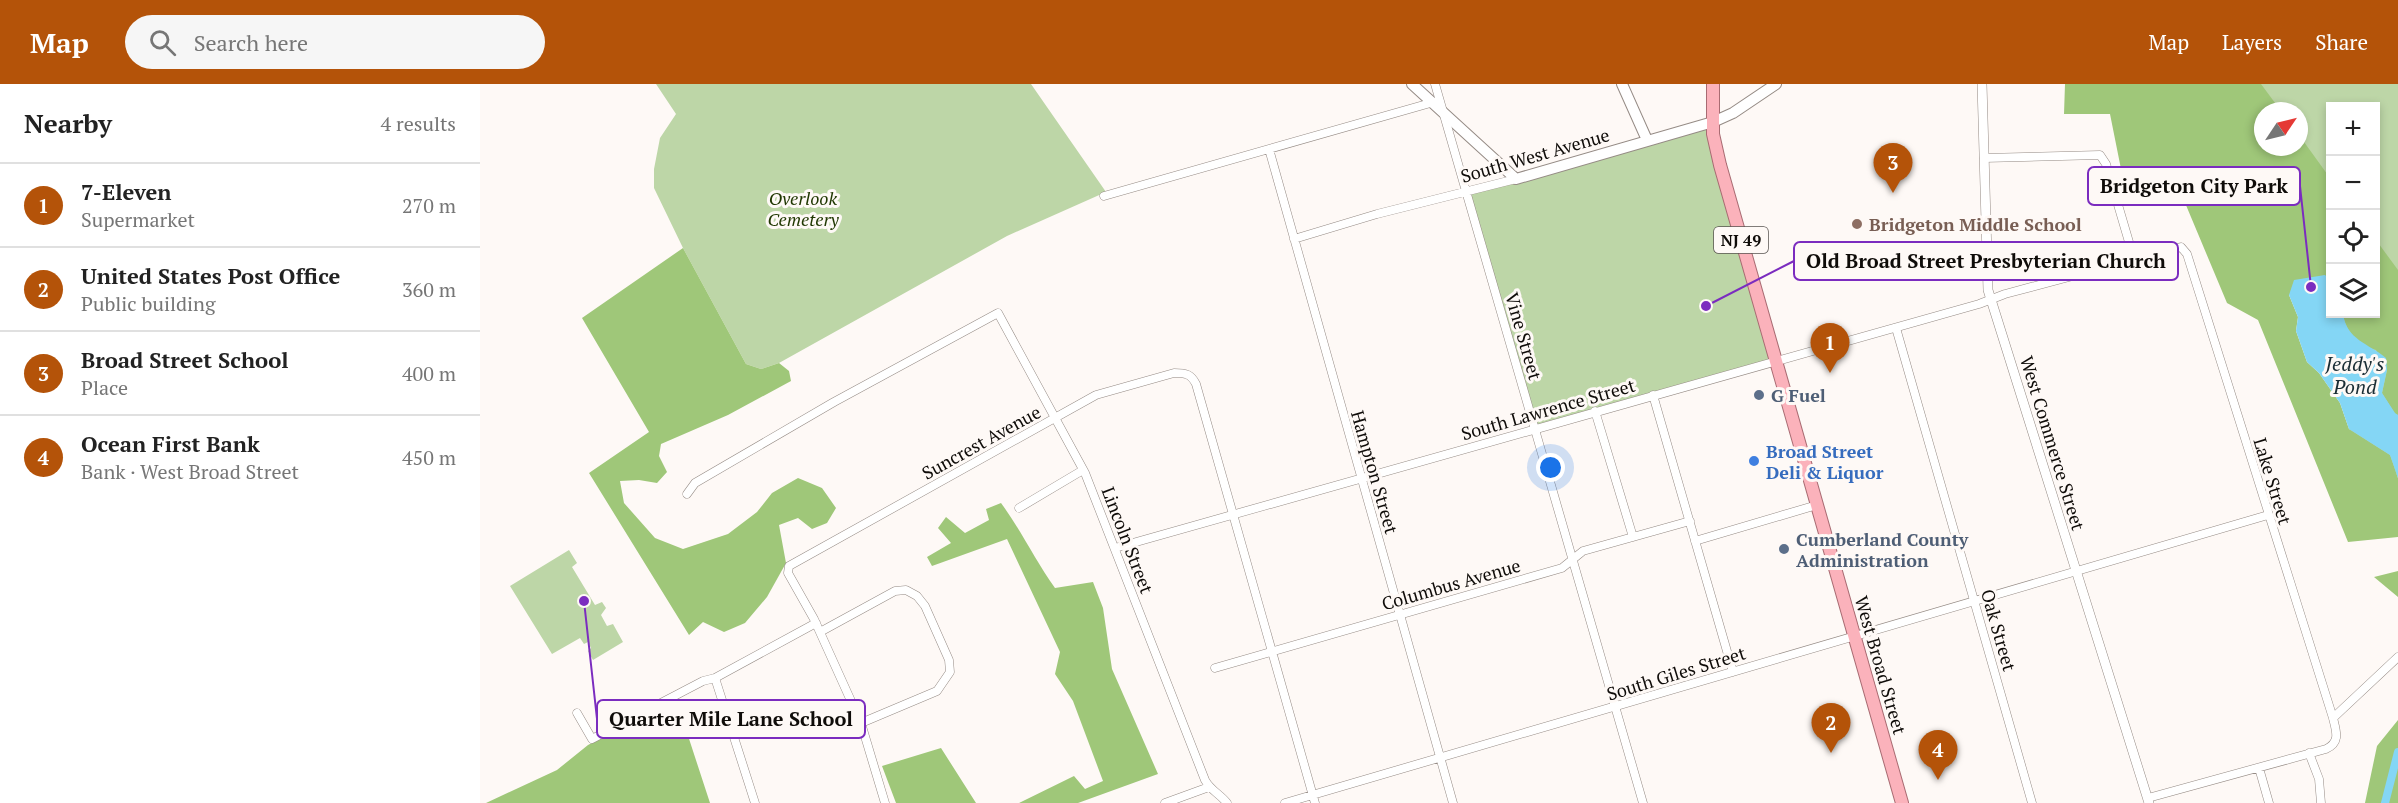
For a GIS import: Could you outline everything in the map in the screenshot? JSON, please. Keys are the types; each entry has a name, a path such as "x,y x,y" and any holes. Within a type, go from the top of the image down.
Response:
{"highway":[{"name":"West Broad Street","path":"1713,84 1713,122 1720,165 1902,803"}],"main road":[{"path":"1412,84 1516,178"},
{"path":"1622,84 1647,140"},
{"name":"South West Avenue","path":"1516,178 1713,122 1733,113 1776,84"}],"street":[{"name":"Vine Street","path":"1435,84 1643,803"},
{"name":"West Commerce Street","path":"1982,84 1990,300 2149,801"},
{"path":"1104,196 1434,102"},
{"name":"Hampton Street","path":"1269,149 1453,803"},
{"path":"1983,158 2100,155 2103,157 2134,259"},
{"name":"South West Avenue","path":"1294,239 1516,178"},
{"name":"South Lawrence Street","path":"1115,548 2134,259 2178,247 2186,252"},
{"name":"Lake Street","path":"2186,252 2333,718 2337,741 2330,747 2309,753"},
{"name":"Lincoln Street","path":"687,494 696,483 825,408 998,313 1083,470 1209,787"},
{"name":"Oak Street","path":"1896,328 2032,803"},
{"name":"Suncrest Avenue","path":"816,623 788,573 789,566 1096,395 1174,373 1188,373 1194,379 1234,514"},
{"path":"1653,395 1733,672"},
{"path":"1595,411 1633,537"},
{"path":"1019,508 1083,470"},
{"path":"1695,541 1817,505"},
{"path":"1234,514 1314,799"},
{"name":"South Giles Street","path":"1285,803 1314,799 1440,759 2268,515"},
{"name":"Columbus Avenue","path":"1215,668 1562,568 1583,551 1690,521"},
{"path":"820,632 895,591 906,590 917,596 925,606 949,660 950,672 937,691 861,723"},
{"path":"577,713 592,739 703,681 715,678 816,623 861,723 885,803"},
{"path":"2333,718 2398,657"},
{"path":"715,678 755,803"},
{"path":"2149,801 2309,753 2319,779 2320,803"},
{"path":"2259,768 2269,803"},
{"path":"1165,803 1209,787 1227,803"}],"green space":[{"name":"Overlook Cemetery","path":"656,84 1031,84 1106,192 1007,236 779,363 761,369 746,364 683,248 654,188 654,169 660,138 676,114"},
{"path":"2065,84 2261,84 2274,102 2254,102 2254,156 2308,156 2308,147 2326,172 2326,277 2324,275 2289,295 2298,317 2296,331 2307,362 2319,373 2340,403 2349,429 2390,455 2398,478 2398,537 2348,542 2258,320 2227,303 2183,198 2124,184 2110,114 2064,114"},
{"path":"2252,84 2398,84 2398,478 2395,471 2349,429 2329,318 2380,318 2380,102 2326,102 2326,299 2301,156 2308,156 2308,102 2259,102"},
{"path":"1713,122 1776,361 1535,428 1467,191"},
{"path":"2380,245 2398,270 2398,415 2395,414 2382,393 2387,370 2376,350 2358,341 2344,318 2380,318"},
{"path":"683,248 746,364 761,369 779,363 789,371 791,381 728,415 661,444 659,456 667,472 657,483 639,480 620,481 624,503 655,538 683,549 728,534 757,512 772,493 798,478 822,488 836,508 827,523 812,529 798,518 779,525 786,563 767,597 745,623 724,632 703,622 689,635 589,473 649,432 582,318"},
{"path":"1001,503 1055,588 1093,582 1103,608 1112,669 1158,774 1078,803 1019,803 1074,776 1085,789 1103,781 1073,701 1055,674 1060,652 1007,539 932,566 927,557 951,543 938,528 946,517 965,533 989,520 986,509"},
{"path":"569,550 577,563 572,567 595,605 602,602 606,608 601,615 607,626 613,624 623,642 593,660 588,651 591,648 588,642 584,644 580,638 552,654 510,586"},
{"path":"2398,571 2398,597 2374,577"},
{"path":"676,699 710,803 486,803 557,770 588,745"},
{"path":"2398,720 2398,803 2365,803 2377,746"},
{"path":"941,748 976,803 896,803 882,766"}],"water":[{"name":"Jeddy's Pond","path":"2325,275 2326,318 2344,318 2349,330 2359,340 2386,358 2387,370 2382,393 2398,415 2398,478 2390,455 2349,429 2340,403 2319,373 2307,362 2296,331 2298,317 2289,295 2294,280"}],"waterway":[{"path":"2385,803 2398,752"}],"place":[{"name":"Broad Street School","path":"1893,193"},
{"name":"Bridgeton Middle School","path":"1857,224"},
{"name":"Bridgeton City Park","path":"2311,287"},
{"name":"Old Broad Street Presbyterian Church","path":"1706,306"},
{"name":"7-Eleven","path":"1830,373"},
{"name":"G Fuel","path":"1759,395"},
{"name":"Broad Street Deli & Liquor","path":"1754,461"},
{"name":"Cumberland County Administration","path":"1784,549"},
{"name":"Quarter Mile Lane School","path":"584,601"},
{"name":"United States Post Office","path":"1831,753"},
{"name":"Ocean First Bank","path":"1938,780"}]}
